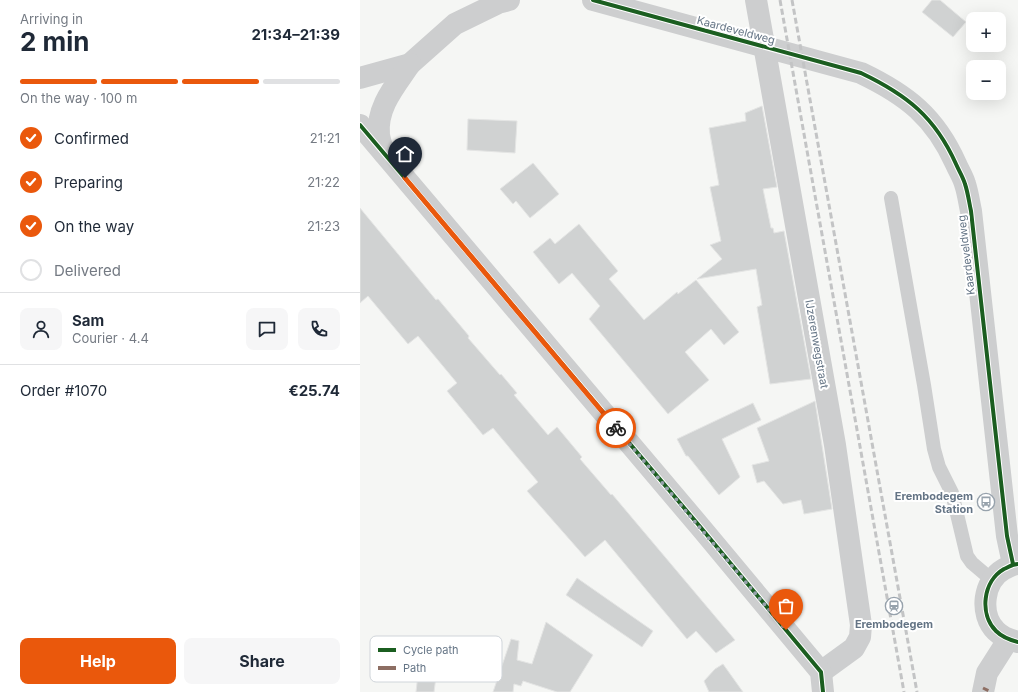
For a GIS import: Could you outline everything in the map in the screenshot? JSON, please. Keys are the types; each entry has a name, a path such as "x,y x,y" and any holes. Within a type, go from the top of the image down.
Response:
{"street":[{"path":"384,153 379,136 381,113 384,104 410,64 455,24 498,3 509,0"},
{"name":"Kaardeveldweg","path":"593,0 861,73 885,84 906,98 939,132 950,150 965,184 971,211 1007,536 1016,564"},
{"name":"IJzerenwegstraat","path":"756,0 835,444 862,625 860,637 854,648 822,682"},
{"path":"360,78 410,64"},
{"path":"360,125 702,529 822,682"},
{"path":"983,692 987,673 1013,641 996,631 988,619 985,607 987,590 992,580 1000,572 1016,564"}],"lane":[{"path":"891,198 934,450 952,492 967,556 972,563 992,580"}],"building":[{"path":"932,0 940,0 966,22 953,37 922,12"},
{"path":"762,106 777,187 763,189 771,228 773,228 774,233 784,231 811,379 770,384 757,307 762,305 756,269 697,279 722,259 710,245 721,241 710,187 719,185 709,128 746,121 745,113"},
{"path":"468,119 517,121 515,153 467,150"},
{"path":"533,163 559,194 530,218 516,201 513,204 500,189"},
{"path":"360,208 436,300 438,299 469,336 468,338 517,393 514,395 548,435 557,427 582,457 580,459 611,495 612,494 735,640 716,653 696,631 687,639 605,540 585,557 527,491 538,482 493,428 483,435 447,391 457,383 418,336 408,344 368,296 360,303"},
{"path":"579,224 618,271 609,279 644,320 677,292 678,294 696,280 739,332 724,345 711,329 685,352 709,380 668,414 589,319 600,306 572,273 559,284 533,252 550,238 555,244"},
{"path":"815,401 832,509 804,514 801,500 783,504 764,481 757,483 752,465 769,461 757,428"},
{"path":"753,403 761,420 722,439 740,477 719,495 688,456 686,456 677,439"},
{"path":"577,578 653,631 642,647 566,595"},
{"path":"546,622 593,655 570,692 557,692 523,681 521,686 514,684 513,692 493,692 496,682 502,682 502,666 511,639 519,641 517,660 532,664"},
{"path":"723,664 743,692 709,692 704,681 715,669"},
{"path":"417,682 435,682 434,692 416,692"}],"railway":[{"path":"780,0 904,692"},
{"path":"792,0 917,692"}],"marked path":[{"path":"983,688 991,692"}],"cycle path":[{"path":"593,0 861,73 906,99 929,120 939,133 948,147 963,179 971,211 1007,536 1013,564"},
{"path":"360,125 821,672 823,692"},
{"path":"1018,564 1012,565 997,574 988,589 986,598 987,616 996,631 1006,638 1018,642"}],"way so far":[{"path":"616,428 786,630"}],"place":[{"name":"Erembodegem Station","path":"986,502"},
{"name":"Erembodegem","path":"894,606"}],"route":[{"path":"405,178 616,428"}]}
